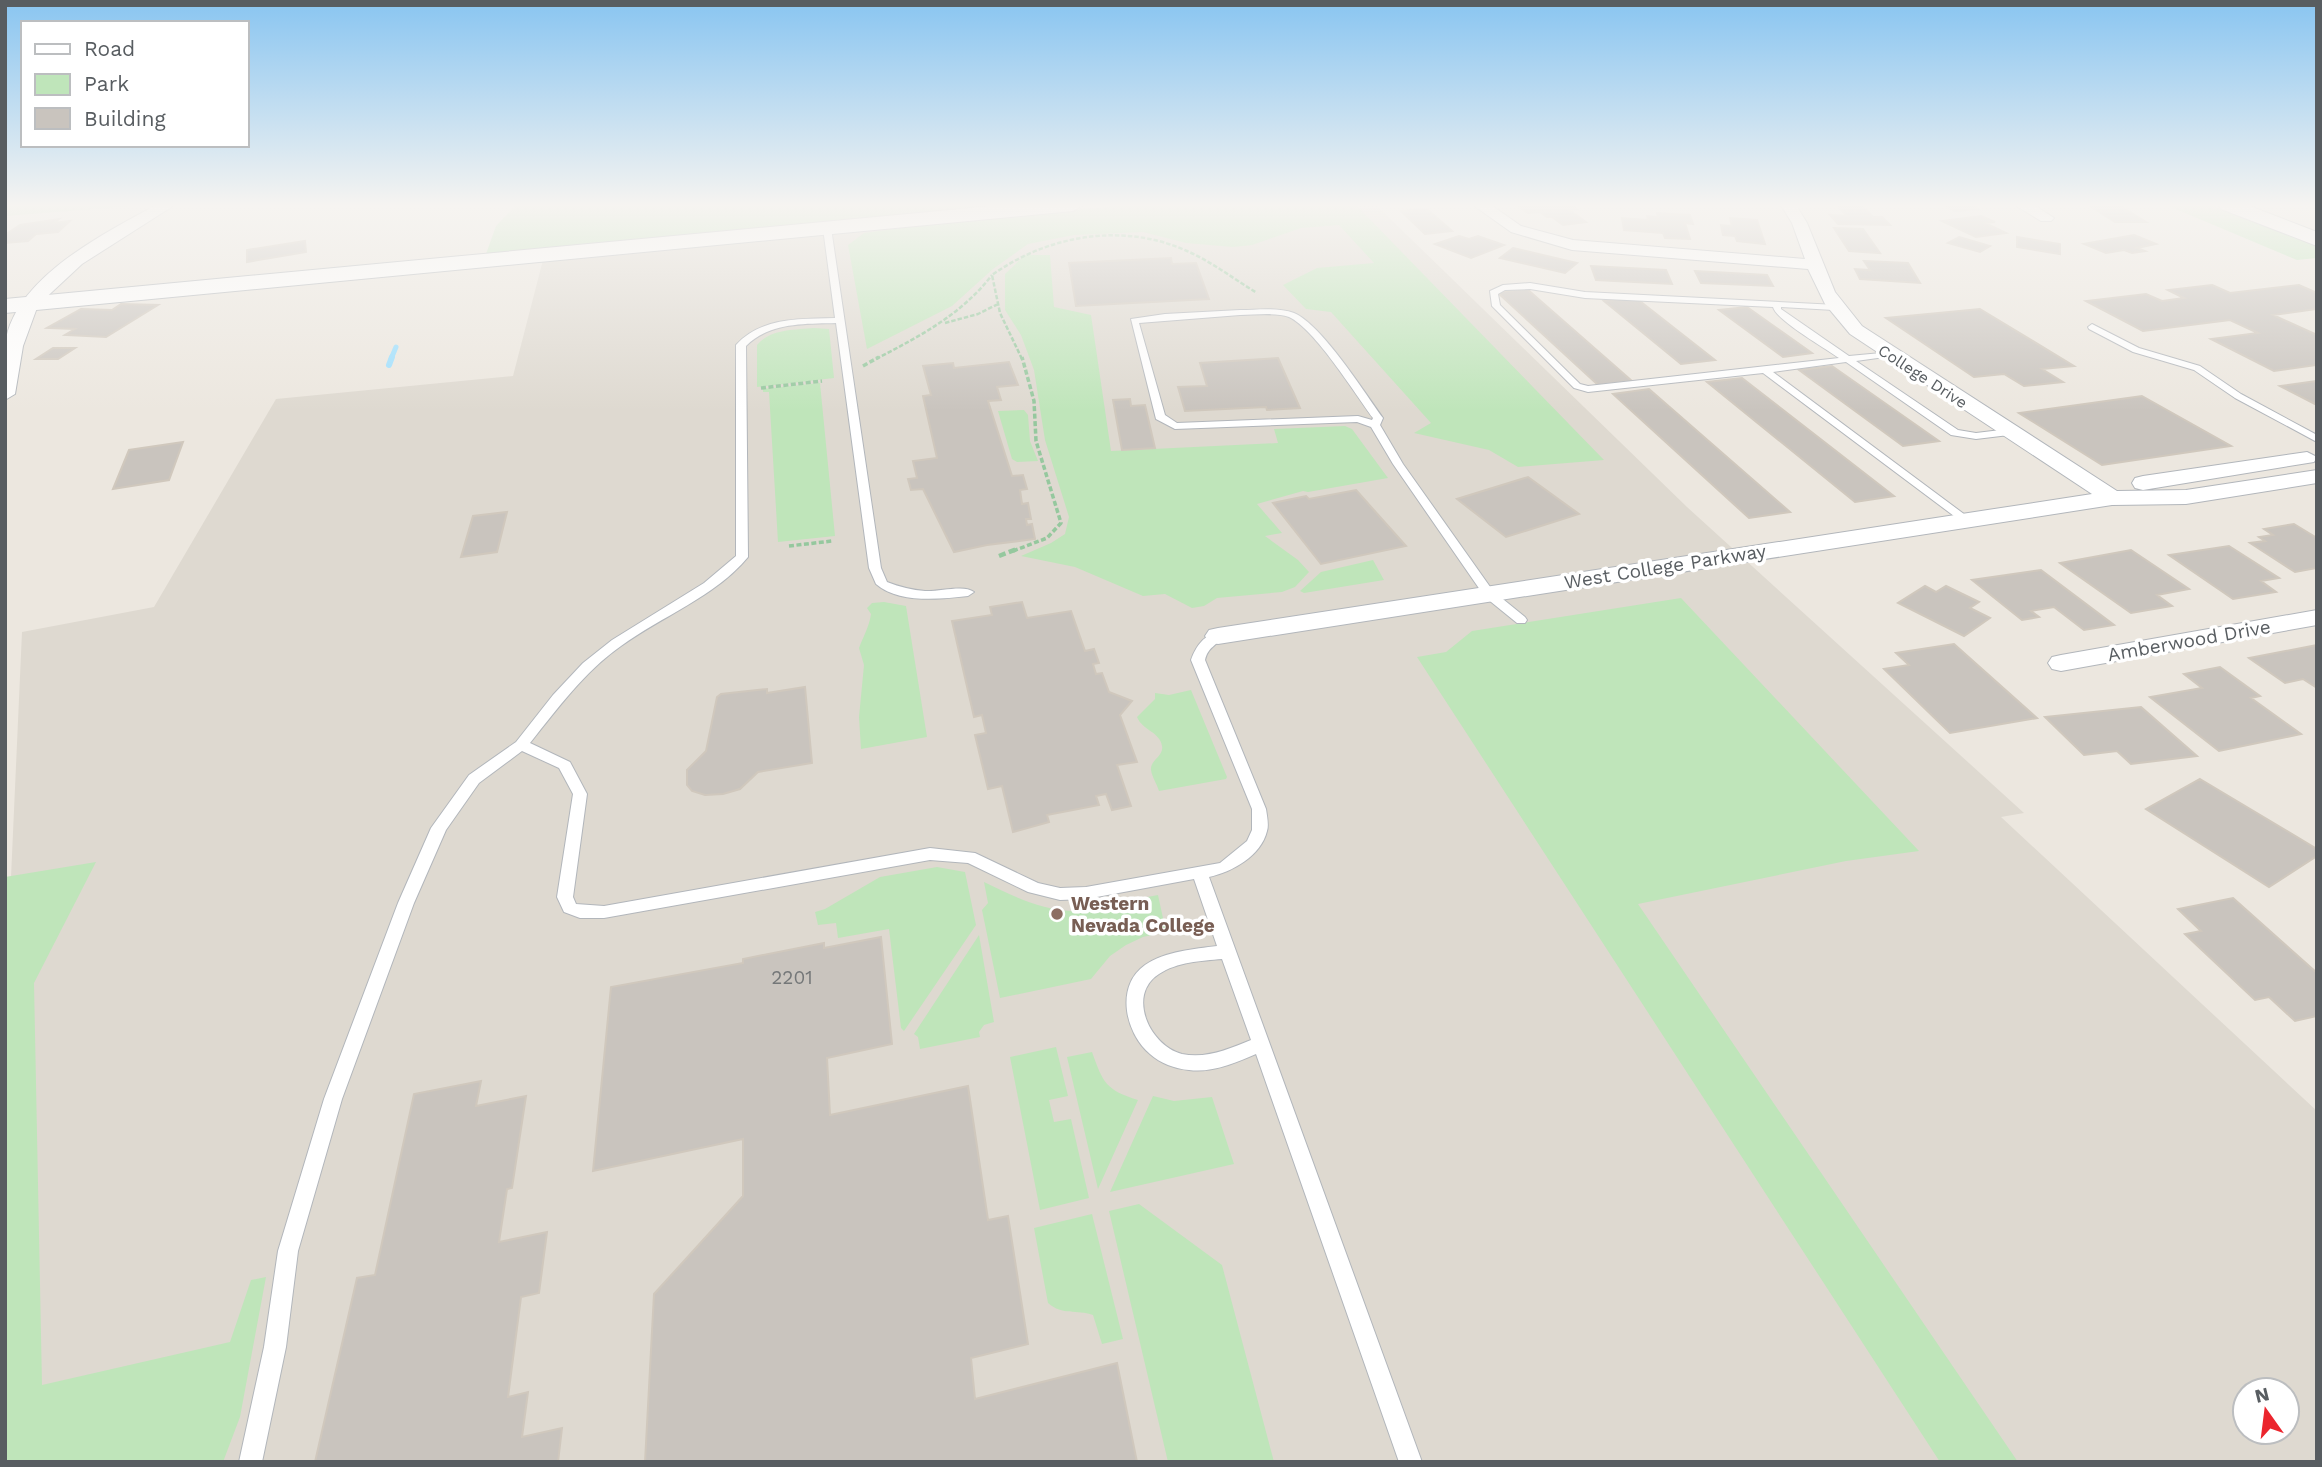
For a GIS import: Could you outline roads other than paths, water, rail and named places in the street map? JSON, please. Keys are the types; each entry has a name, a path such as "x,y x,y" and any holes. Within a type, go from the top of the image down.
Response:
{"street":[{"path":"5,394 7,369 30,304 63,273"},
{"path":"5,306 350,273"},
{"name":"College Drive","path":"1819,273 1834,307 1856,330 2112,498"},
{"name":"West College Parkway","path":"2112,498 2144,483 2317,457"},
{"name":"West College Parkway","path":"1218,636 2112,498 2186,497 2317,476"},
{"name":"Amberwood Drive","path":"2061,663 2317,617"}],"lane":[{"path":"833,273 875,568 882,584 897,591 937,596 968,592"},
{"path":"1834,307 1585,295 1530,286 1503,288 1493,293 1496,306 1577,386 1588,389 1889,354"},
{"path":"1777,304 1777,310 1786,317 1955,433 1976,436 2009,432"},
{"path":"1375,425 1378,418 1307,326 1290,314 1263,312 1134,321 1160,417 1175,426 1358,419 1375,425 1398,464 1489,594 1521,620"},
{"path":"250,1462 275,1347 288,1251 333,1099 406,904 439,828 474,779 521,745 598,657 631,633 706,590 742,557 741,345 755,333 768,328 839,320"},
{"path":"2092,327 2136,350 2197,368 2238,396 2317,439"},
{"path":"1765,370 1966,520"},
{"path":"521,745 565,765 580,794 565,897 570,908 580,912 604,912 930,854 970,857 1034,888 1060,894 1086,894 1224,868 1253,845 1260,830 1259,809 1198,660 1202,646 1218,636"},
{"path":"1200,874 1411,1462"},
{"path":"1228,951 1171,960 1150,970 1137,982 1134,1002 1138,1019 1151,1045 1168,1058 1196,1063 1262,1043"}],"waterway":[{"path":"391,359 396,347"},
{"path":"389,365 392,357"}],"place":[{"name":"Western Nevada College","path":"1057,914"}]}
